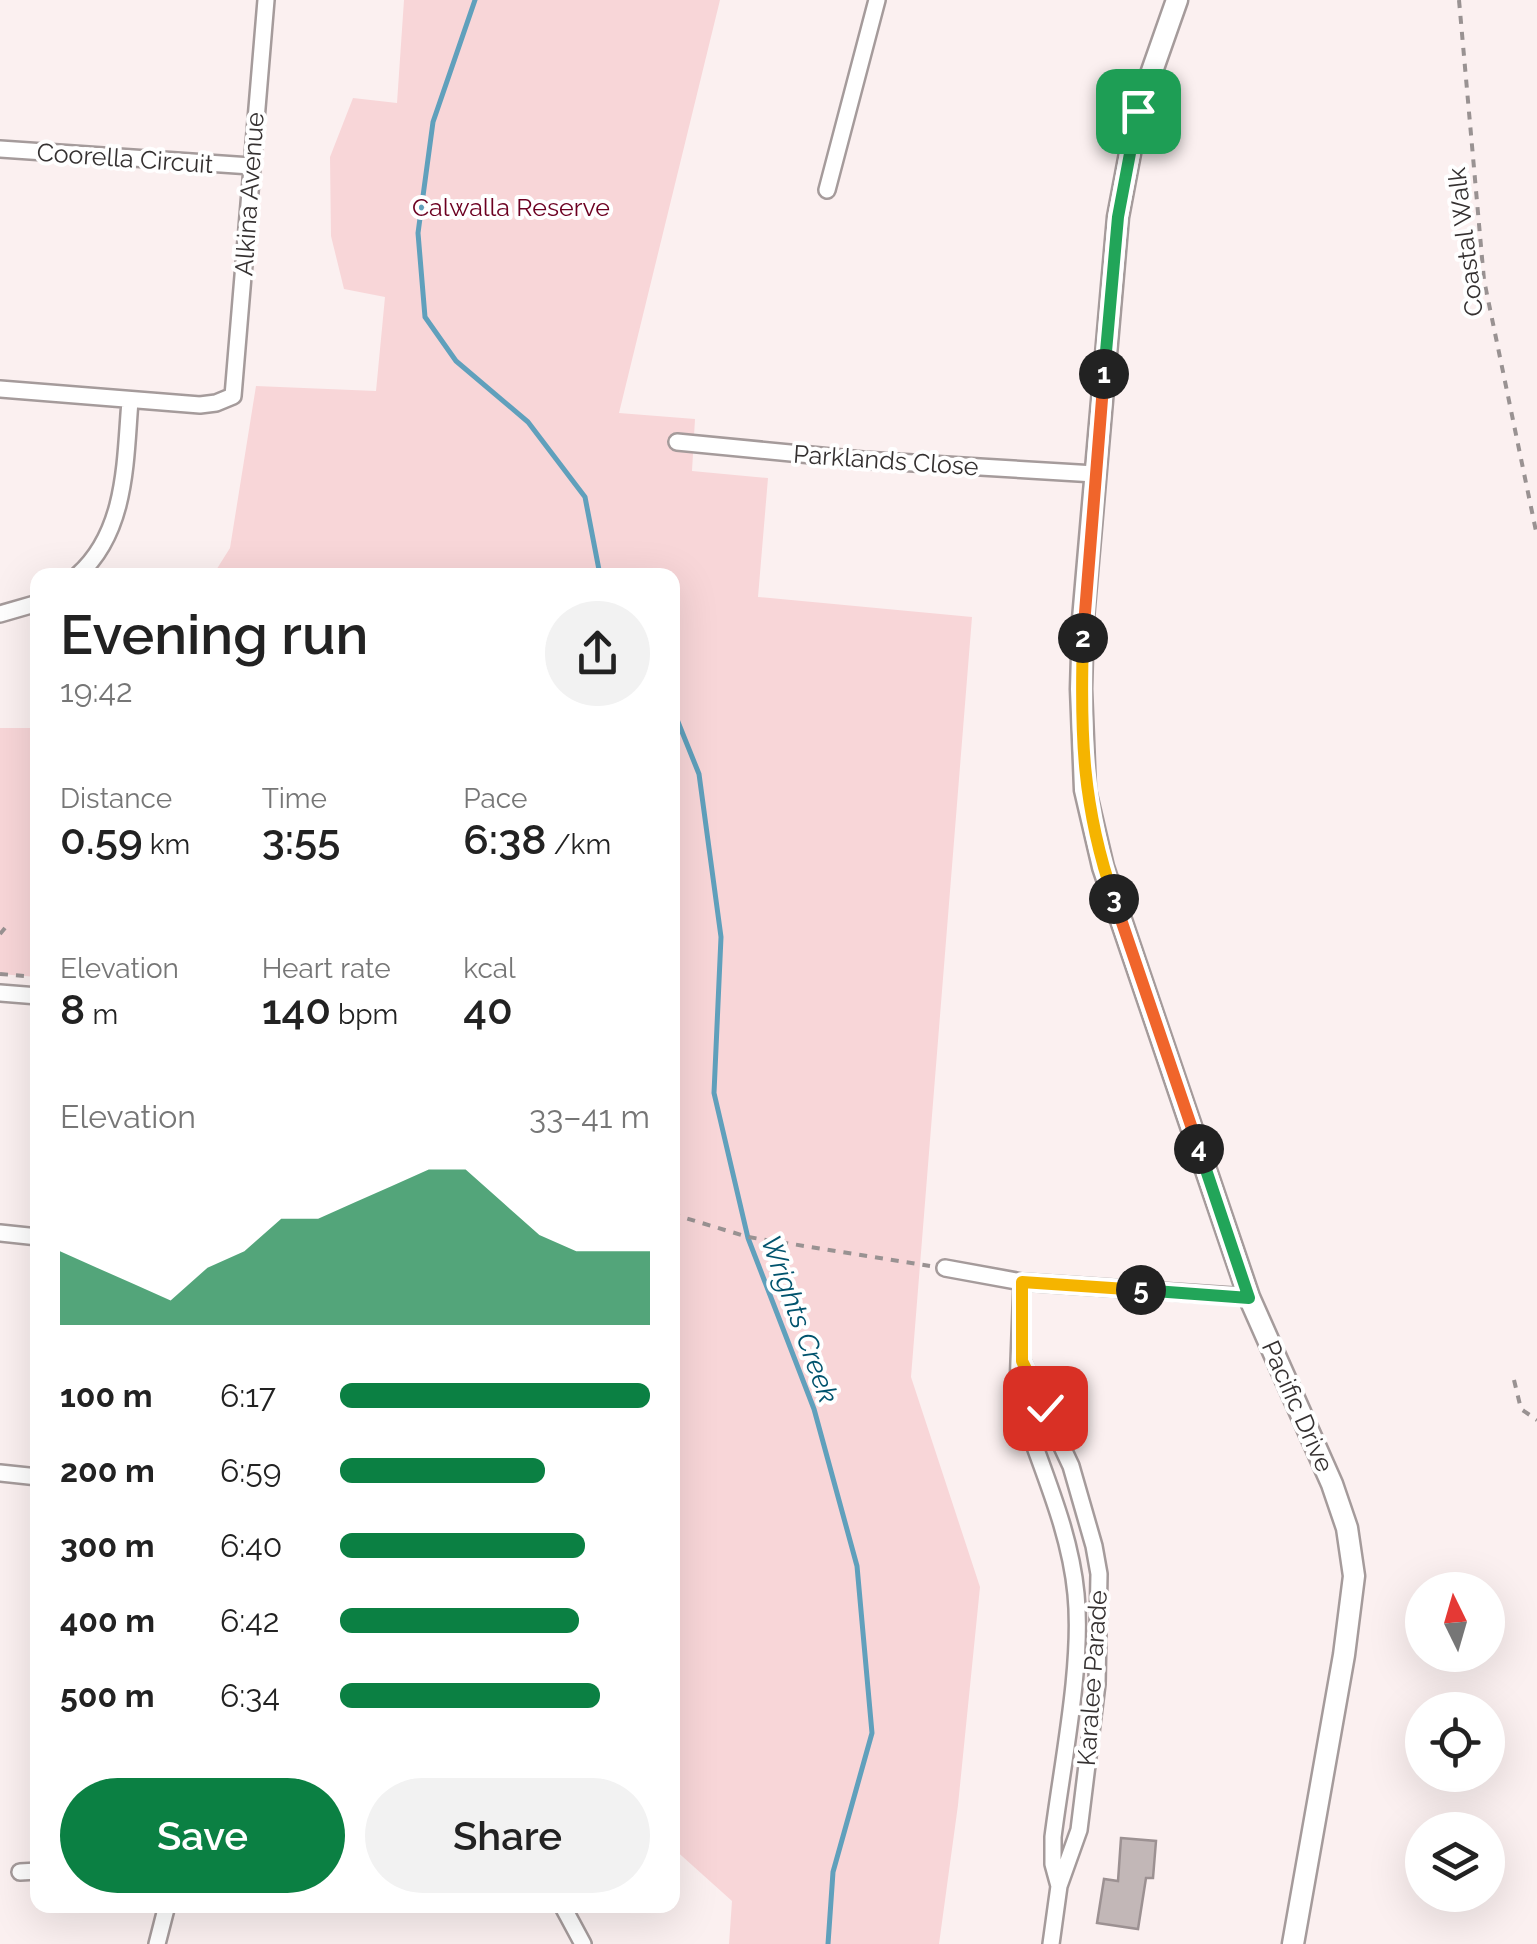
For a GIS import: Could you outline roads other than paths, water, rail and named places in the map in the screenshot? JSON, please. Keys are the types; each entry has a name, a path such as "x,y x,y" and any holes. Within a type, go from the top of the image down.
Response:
{"street":[{"name":"Alkina Avenue","path":"130,401 216,403 232,396 266,0"},
{"path":"826,190 877,0"},
{"name":"Pacific Drive","path":"1177,0 1138,111 1118,217 1084,619 1085,790 1102,866 1249,1298 1332,1484 1347,1528 1354,1576 1344,1655 1293,1944"},
{"name":"Coorella Circuit","path":"0,150 251,166"},
{"path":"0,390 130,401 124,483 115,516 103,542 83,568"},
{"name":"Parklands Close","path":"678,442 862,460 1095,474"},
{"path":"0,614 30,605"},
{"path":"0,993 30,995"},
{"path":"0,1233 30,1236"},
{"path":"944,1268 1022,1282 1249,1298"},
{"name":"Karalee Parade","path":"1022,1282 1018,1388 1067,1543 1076,1594 1076,1645 1053,1838 1058,1886"},
{"name":"Karalee Parade","path":"1022,1361 1071,1466 1089,1523 1099,1574 1097,1684 1079,1830 1058,1886 1051,1944"},
{"path":"0,1473 30,1476"},
{"path":"20,1872 30,1871"},
{"path":"157,1944 165,1913"},
{"path":"566,1913 583,1944"}],"waterway":[{"name":"Wrights Creek","path":"475,0 433,122 418,233 425,317 456,361 528,422 585,497 599,568"},
{"name":"Wrights Creek","path":"680,727 699,774 721,937 714,1093 748,1238 814,1409 857,1566 872,1733 833,1872 828,1944"}],"park label":[{"name":"Calwalla Reserve","path":"511,207"}]}
